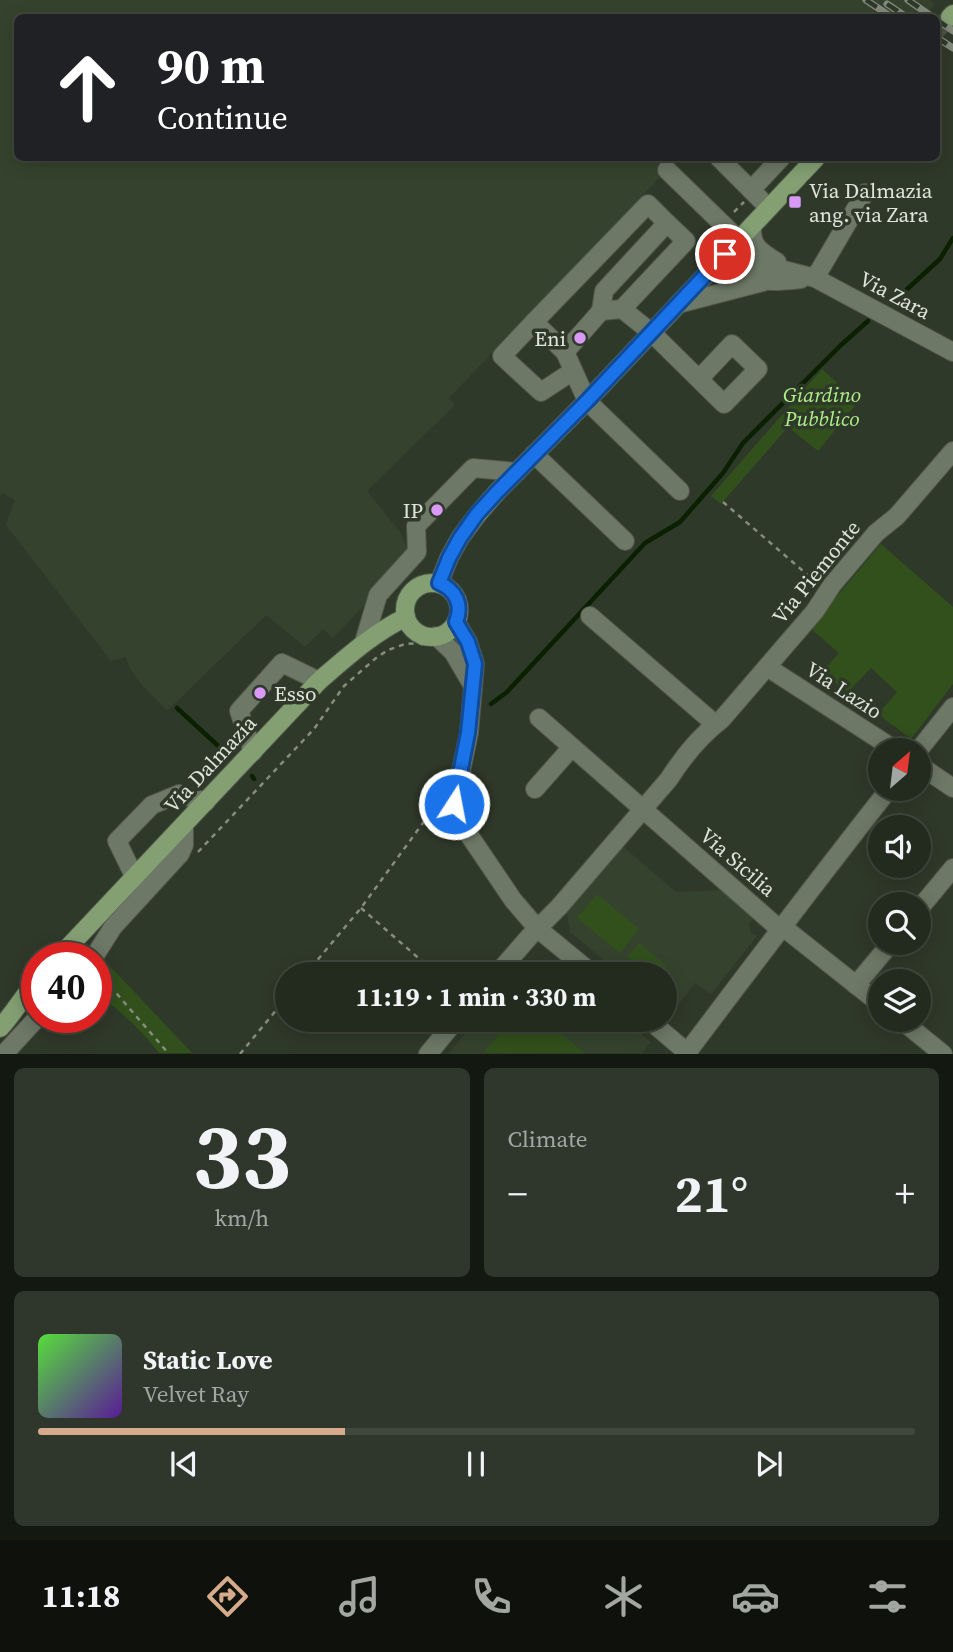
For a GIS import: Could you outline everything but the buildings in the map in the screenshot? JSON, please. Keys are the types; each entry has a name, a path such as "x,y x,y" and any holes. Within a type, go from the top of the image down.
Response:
{"main road":[{"path":"439,583 460,538 477,514 813,161"},
{"path":"428,583 439,583 450,589 457,598 459,610 456,622 448,632 431,641 409,623 405,612 407,600 413,591 428,583"},
{"name":"Via Dalmazia","path":"74,942 319,681 364,642 406,617"},
{"path":"0,1010 21,997"},
{"path":"0,1028 13,1014 21,1000"}],"street":[{"path":"722,161 769,208"},
{"path":"752,191 778,161"},
{"path":"667,170 739,240"},
{"path":"678,304 766,281 815,278 865,193"},
{"path":"573,371 541,392 502,356 648,204 686,241 622,309 601,312"},
{"path":"565,352 601,312 604,291 667,223"},
{"name":"Via Zara","path":"752,226 754,246 792,271"},
{"name":"Via Zara","path":"723,257 736,255 815,278 953,352"},
{"path":"723,257 728,267 743,277 766,281"},
{"path":"622,309 652,332 699,379"},
{"path":"534,322 565,352 587,401 680,491"},
{"name":"Via Piemonte","path":"507,962 643,810 679,763 767,667 876,533 897,516 953,451"},
{"path":"534,454 625,541"},
{"path":"364,642 378,595 417,552 416,526 473,468 517,472"},
{"path":"590,616 715,724"},
{"path":"456,622 468,642 475,664 468,733 454,804 465,830 513,900 537,928 578,962"},
{"path":"431,641 453,652 473,686"},
{"path":"253,752 239,711 282,663 319,681"},
{"name":"Via Lazio","path":"767,667 877,738"},
{"path":"928,738 953,707"},
{"name":"Via Sicilia","path":"539,718 768,919 788,931 868,994"},
{"path":"536,789 572,747"},
{"path":"931,773 953,788"},
{"path":"135,878 117,841 152,805 179,794 206,802"},
{"path":"663,1032 688,1053 878,802"},
{"path":"106,942 113,927 180,854 184,845 184,825"},
{"path":"931,894 953,867"},
{"path":"856,985 881,955"},
{"path":"428,1054 446,1032"},
{"path":"916,1032 943,1054"},
{"path":"4,1054 23,1033"}],"path":[{"path":"723,224 752,191"},
{"path":"723,502 828,592"},
{"path":"194,857 314,729 344,686 388,650 405,644 431,641"},
{"path":"316,962 360,908 428,816 436,810"},
{"path":"360,908 423,962"},
{"path":"112,989 169,1054"},
{"path":"240,1054 275,1012"}],"shaded area":[{"path":"0,0 929,0 935,4 926,14 14,14 14,161 675,161 449,398 455,405 367,491 400,532 410,556 333,638 323,629 305,647 266,615 167,711 142,685 129,667 126,657 111,661 6,525 15,500 2,493 0,496"},
{"path":"620,844 676,892 723,890 755,917 749,923 750,932 757,936 711,994 695,983 677,1006 677,962 606,962 570,932 566,908"},
{"path":"467,1032 639,1032 651,1042 642,1053 448,1054"}],"green space":[{"name":"Giardino Pubblico","path":"822,369 858,402 818,451 788,427 721,504 711,496"},
{"path":"881,544 953,607 953,684 910,738 878,714 897,692 871,668 848,692 821,673 839,653 810,628"},
{"path":"597,894 639,929 620,953 577,918"},
{"path":"639,943 662,962 633,962 627,957"},
{"path":"112,968 192,1053 159,1053 130,1021 113,1007"},
{"path":"501,1032 559,1032 585,1053 483,1053"}],"waterway":[{"path":"892,303 940,259 953,238"},
{"path":"491,704 507,692 645,543 680,522 723,473 743,443 868,321"},
{"path":"177,708 227,754"}],"tunnel":[{"path":"940,27 950,17"}],"railway":[{"path":"866,0 887,14"},
{"path":"908,0 928,14"},
{"path":"887,4 902,14"},
{"path":"940,22 953,31"},
{"path":"940,40 953,48"}],"place":[{"name":"Via Dalmazia ang. via Zara","path":"795,202"},
{"name":"Eni","path":"580,338"},
{"name":"IP","path":"437,510"},
{"name":"Esso","path":"260,693"}],"route":[{"path":"454,804 468,733 475,664 468,642 456,622 459,610 457,598 450,589 439,583 449,558 477,514 725,254"}]}
